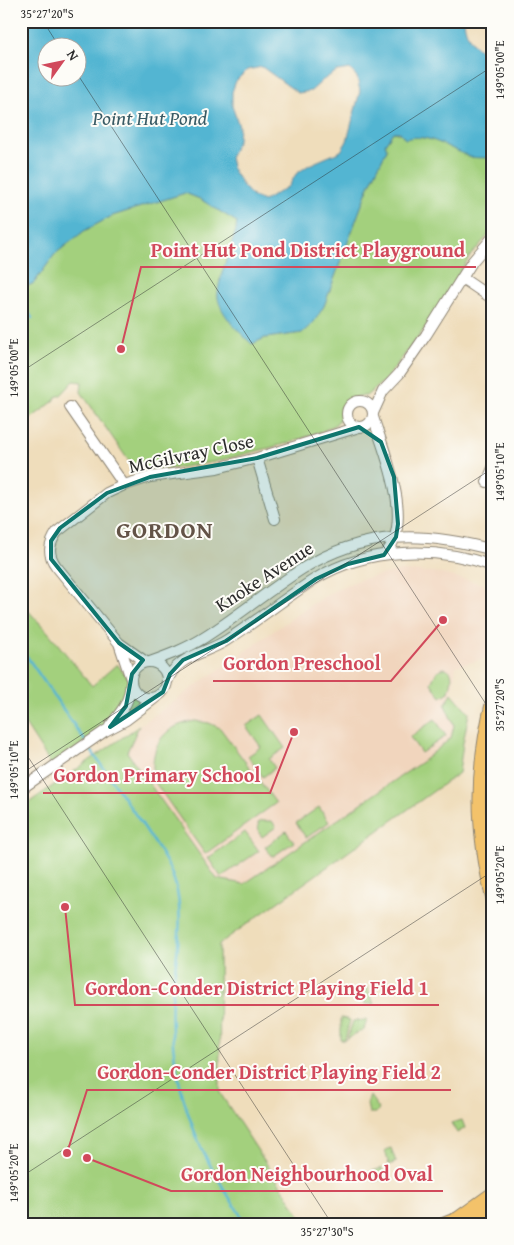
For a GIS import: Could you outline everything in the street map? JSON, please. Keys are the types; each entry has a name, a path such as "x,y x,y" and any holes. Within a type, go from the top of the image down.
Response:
{"main road":[{"path":"493,698 482,749 478,812 481,848 493,901"},
{"path":"443,1224 458,1218 493,1193"},
{"path":"468,1224 493,1207"}],"street":[{"path":"361,427 370,423 383,391 404,366 472,262 493,237"},
{"path":"462,278 493,299"},
{"path":"381,442 361,427 350,422 348,410 352,404 383,391"},
{"path":"362,401 368,403 373,415 394,478 398,524 396,537 391,548 384,555"},
{"path":"70,407 124,485"},
{"name":"McGilvray Close","path":"330,434 348,416"},
{"name":"McGilvray Close","path":"148,662 119,643 51,559 49,550 51,541 60,528 107,493 124,485 150,477 217,468 257,458 330,434 361,427"},
{"path":"257,458 275,519"},
{"path":"487,482 493,468"},
{"path":"396,537 403,547 411,553"},
{"name":"Knoke Avenue","path":"148,662 183,649 204,637 301,570 324,557 360,544 396,537 425,537 452,540 493,550"},
{"name":"Knoke Avenue","path":"168,682 170,674 183,660 226,641 316,579 348,564 384,555 411,553 450,556 493,566"},
{"name":"McGilvray Close","path":"119,643 131,680"},
{"path":"21,789 110,727 126,720 163,692 168,682 165,671 161,666 148,662 134,670 126,706 110,727"},
{"path":"131,680 133,688 142,696 154,698 159,695"}],"highlighted area":[{"path":"359,427 381,442 394,477 398,524 396,537 384,555 348,564 316,579 226,641 183,660 170,674 163,692 110,727 126,706 132,674 143,660 119,643 51,559 51,541 60,528 107,493 150,477 257,458"}],"shaded area":[{"path":"398,571 434,572 483,584 493,599 493,636 487,658 456,666 452,693 445,705 454,725 451,738 423,761 244,884 217,879 127,752 139,726 315,602 337,589 361,579"}],"green space":[{"path":"393,132 434,140 471,157 493,158 493,230 471,255 423,331 385,380 366,396 358,396 341,407 341,417 336,424 323,431 289,443 214,462 139,474 81,392 82,382 74,381 60,396 57,396 54,401 21,426 21,289 34,283 55,254 84,231 112,216 185,193 200,199 237,222 220,280 218,297 252,344 265,338 302,333 324,306 368,188 387,149 385,144"},
{"path":"21,603 48,632 92,686 117,664 148,704 54,769 21,718"},
{"path":"444,668 450,671 451,681 449,692 441,697 431,683 437,671"},
{"path":"452,693 469,713 459,773 219,944 220,1093 304,1221 313,1224 21,1224 21,808 139,726 127,752 217,879 244,884 423,761 451,738 454,725 445,705"},
{"path":"262,715 285,748 269,759 275,768 263,777 248,756 261,747 246,726"},
{"path":"435,719 446,736 421,753 410,737"},
{"path":"195,721 209,723 220,728 276,803 205,854 154,781 153,769 156,749 166,733 183,724"},
{"path":"319,807 329,822 306,838 296,823"},
{"path":"261,821 272,821 276,827 262,837 259,833 258,823"},
{"path":"286,831 294,842 272,857 265,847"},
{"path":"245,832 259,851 221,877 208,858"},
{"path":"367,987 374,1004 365,1004 363,991"},
{"path":"341,1018 350,1020 345,1040 341,1040"},
{"path":"367,1020 364,1029 347,1039 353,1021"},
{"path":"370,1096 379,1109 376,1113 369,1113 367,1104"},
{"path":"462,1120 465,1128 457,1133 451,1123"},
{"path":"391,1148 396,1162 389,1165 385,1150"},
{"path":"382,1168 384,1177 375,1182 370,1172"}],"water":[{"name":"Point Hut Pond","path":"21,21 464,21 468,36 473,43 485,53 493,52 493,158 472,157 430,139 414,137 405,139 400,132 393,132 385,144 387,149 368,188 324,306 314,322 302,333 265,338 252,344 242,335 223,311 218,298 222,274 237,222 200,199 185,193 112,216 84,231 55,254 34,283 21,289","holes":["262,67 298,93 311,91 337,71 350,69 357,77 360,91 347,141 341,151 309,165 296,174 289,186 264,201 253,197 233,170 230,158 238,140 239,126 232,106 232,92 236,81 247,70"]}],"waterway":[{"path":"21,302 32,318"},
{"path":"21,648 85,741"},
{"path":"88,746 161,853 175,883 178,897 179,927 172,1000 172,1037 178,1074 187,1110 200,1145 246,1224"}],"place":[{"name":"Point Hut Pond District Playground","path":"121,349"},
{"name":"Gordon Preschool","path":"443,620"},
{"name":"Gordon Primary School","path":"294,732"},
{"name":"Gordon-Conder District Playing Field 1","path":"65,907"},
{"name":"Gordon-Conder District Playing Field 2","path":"67,1153"},
{"name":"Gordon Neighbourhood Oval","path":"87,1158"}],"district":[{"name":"GORDON","path":"165,529"}]}
